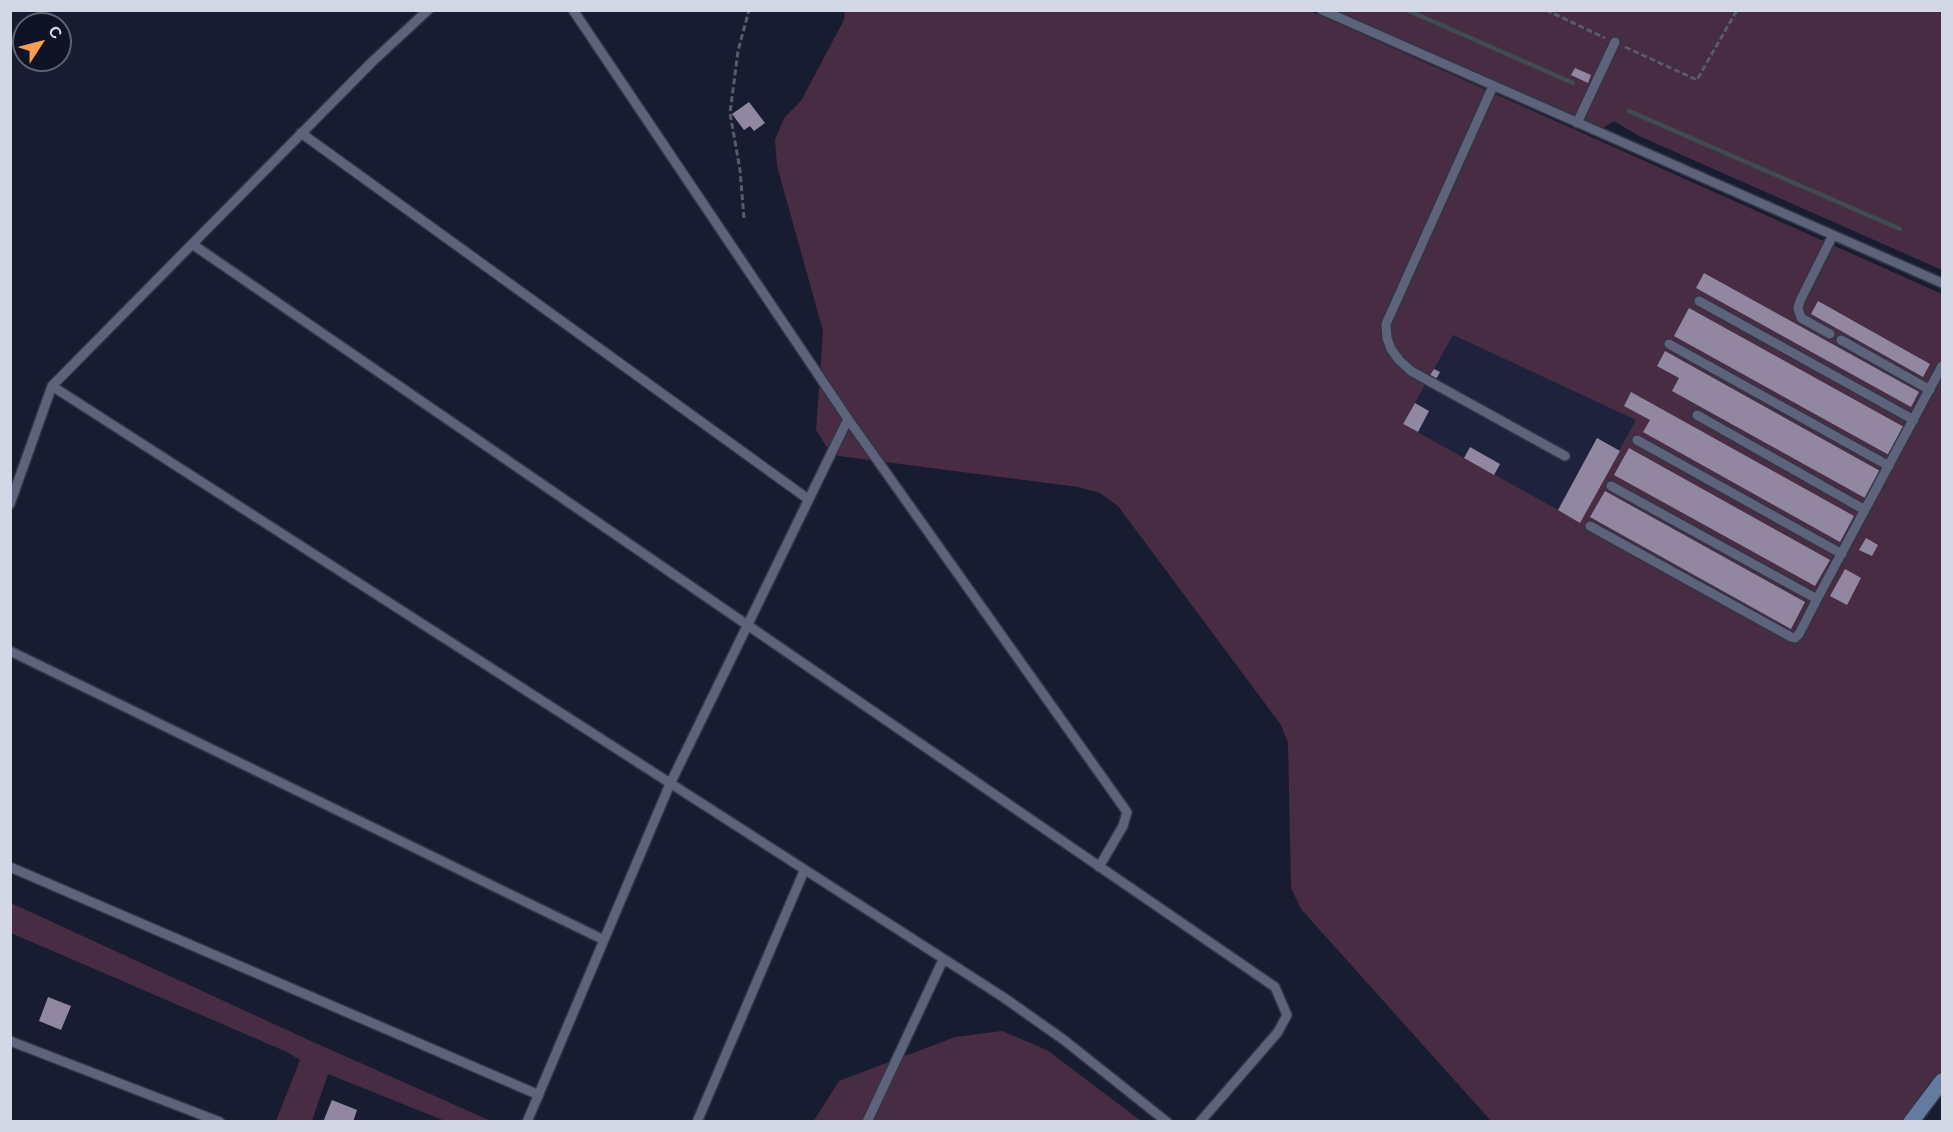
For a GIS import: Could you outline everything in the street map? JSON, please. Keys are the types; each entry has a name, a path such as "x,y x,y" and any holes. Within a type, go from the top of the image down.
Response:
{"street":[{"path":"1912,1121 1942,1081"}],"lane":[{"path":"10,504 52,386 372,62 428,10"},
{"path":"573,10 848,419 1127,812 1123,826 1099,867"},
{"path":"1322,10 1942,284"},
{"path":"1577,123 1615,42"},
{"path":"1493,86 1386,324 1387,338 1395,354 1411,371 1565,456"},
{"path":"301,133 808,499"},
{"path":"1830,334 1801,318 1798,308 1833,236"},
{"path":"192,244 1275,987 1287,1015 1278,1032 1200,1122"},
{"path":"1699,301 1914,420"},
{"path":"1840,340 1930,390"},
{"path":"1669,344 1889,466"},
{"path":"1590,526 1795,638 1942,366"},
{"path":"52,386 1003,997 1064,1040 1167,1122"},
{"path":"1697,415 1865,510"},
{"path":"527,1122 670,784 848,419"},
{"path":"1637,440 1842,554"},
{"path":"1611,486 1817,599"},
{"path":"10,651 604,940"},
{"path":"10,867 539,1095"},
{"path":"697,1122 804,871"},
{"path":"867,1122 943,960"},
{"path":"10,1041 220,1122"}],"path":[{"path":"744,218 740,170 730,113 738,51 749,10"},
{"path":"1546,10 1697,80 1737,10"}],"shaded area":[{"path":"845,11 1310,11 1942,294 1942,1070 1903,1121 1491,1121 1301,909 1291,888 1288,743 1281,725 1118,506 1100,493 1078,487 839,456 826,446 816,430 823,331 777,166 775,140 784,118 801,101 844,20","holes":["1453,335 1636,420 1580,522 1403,424"]},
{"path":"1330,11 1942,11 1942,270 1639,136 1614,121 1603,128 1593,130"},
{"path":"1453,335 1637,420 1580,523 1403,424"},
{"path":"11,903 491,1121 445,1121 328,1074 312,1121 276,1121 300,1060 287,1052 11,933"},
{"path":"1002,1031 1047,1050 1141,1121 813,1122 839,1081 955,1037"}],"building":[{"path":"1575,68 1591,75 1588,83 1571,75"},
{"path":"749,102 765,123 754,131 750,126 744,130 732,114"},
{"path":"1704,273 1919,392 1911,407 1696,288"},
{"path":"1818,301 1930,364 1923,377 1811,314"},
{"path":"1689,308 1904,427 1889,455 1674,336"},
{"path":"1665,351 1880,471 1865,498 1672,391 1679,378 1657,366"},
{"path":"1434,369 1440,372 1435,381 1429,377"},
{"path":"1631,392 1854,516 1840,542 1643,432 1650,420 1624,406"},
{"path":"1415,403 1429,411 1418,432 1403,424"},
{"path":"1597,438 1620,451 1580,523 1558,510"},
{"path":"1470,447 1500,464 1494,475 1464,458"},
{"path":"1629,448 1830,560 1815,586 1614,475"},
{"path":"1605,491 1805,602 1791,629 1590,517"},
{"path":"1866,538 1878,545 1872,556 1859,550"},
{"path":"1845,569 1861,578 1847,605 1830,596"},
{"path":"48,997 71,1006 61,1030 39,1021"},
{"path":"332,1100 357,1110 353,1122 323,1122"}],"waterway":[{"path":"1407,10 1573,83"},
{"path":"1629,111 1900,229"}]}
